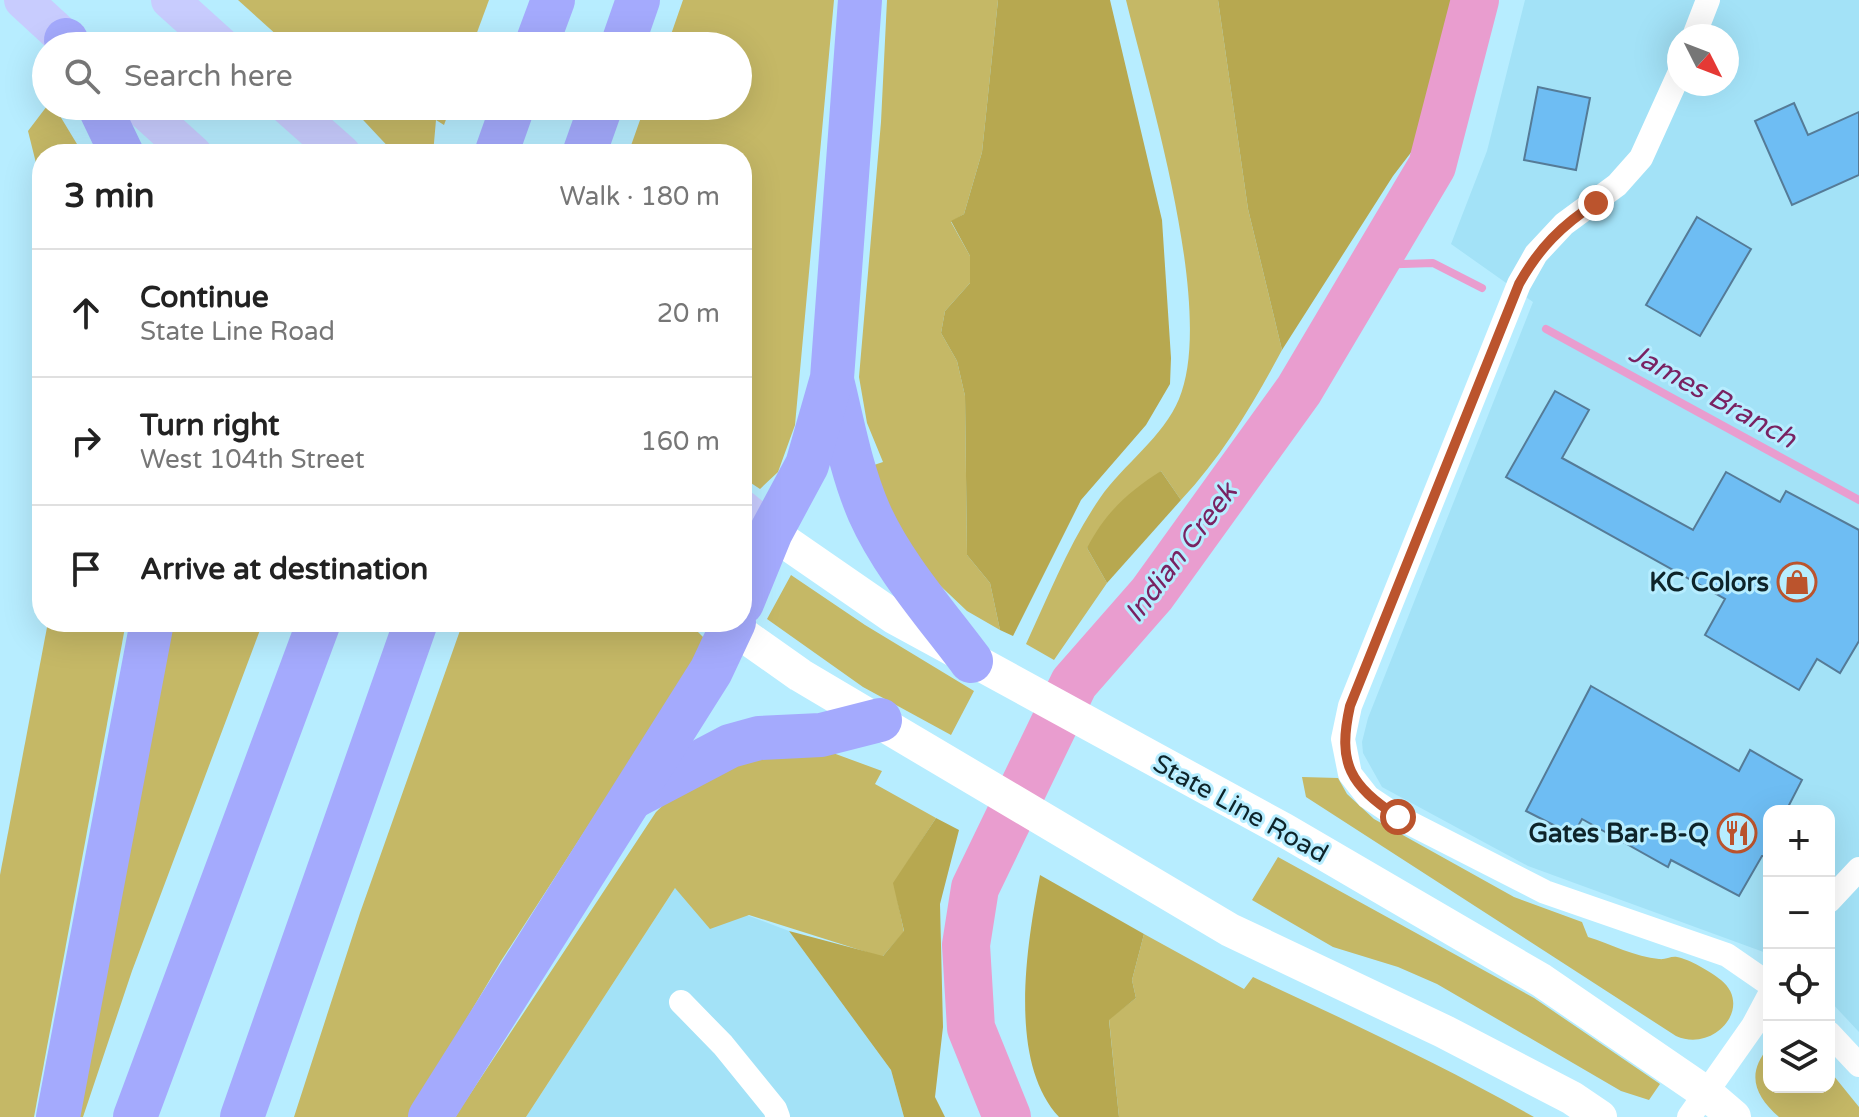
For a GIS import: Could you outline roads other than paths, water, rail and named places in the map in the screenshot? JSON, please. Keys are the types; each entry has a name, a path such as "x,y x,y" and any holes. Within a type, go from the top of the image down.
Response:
{"highway":[{"path":"541,32 553,0"},
{"path":"627,32 638,0"},
{"path":"756,520 807,465 832,378 860,0"},
{"path":"106,120 117,144"},
{"path":"500,144 508,120"},
{"path":"588,144 596,120"},
{"path":"832,378 854,471 871,515 895,557 971,661"},
{"path":"58,1117 150,632"},
{"path":"135,1117 315,632"},
{"path":"242,1117 412,632"},
{"path":"430,1117 721,655 729,632"},
{"path":"629,799 730,746 759,738 821,735 880,720"}],"main road":[{"path":"23,0 56,32"},
{"path":"170,0 205,32"},
{"path":"155,120 182,144"},
{"path":"304,120 331,144"},
{"name":"State Line Road","path":"756,520 850,589 971,661 1284,830 1541,980 1698,1105 1734,1117"},
{"path":"750,632 800,675 928,748 1230,930 1443,1031 1572,1098 1600,1117"}],"street":[{"path":"1699,24 1708,0"},
{"path":"1669,96 1641,158 1617,185 1564,224 1536,254 1519,284 1350,706 1343,739 1350,774 1368,797 1398,817 1545,892 1727,955 1763,980"},
{"path":"1835,895 1859,869"},
{"path":"681,1002 723,1045 775,1109 778,1117"},
{"path":"1698,1105 1763,1007"},
{"path":"1835,1039 1859,1065"}],"waterway":[{"name":"Indian Creek","path":"1007,1117 971,1028 966,945 975,888 1074,683 1152,594 1299,390 1432,166 1475,0"},
{"name":"James Branch","path":"1373,265 1433,263 1482,288"},
{"name":"James Branch","path":"1546,329 1859,500"}],"place":[{"name":"KC Colors","path":"1797,582"},
{"name":"Gates Bar-B-Q","path":"1737,833"}]}
